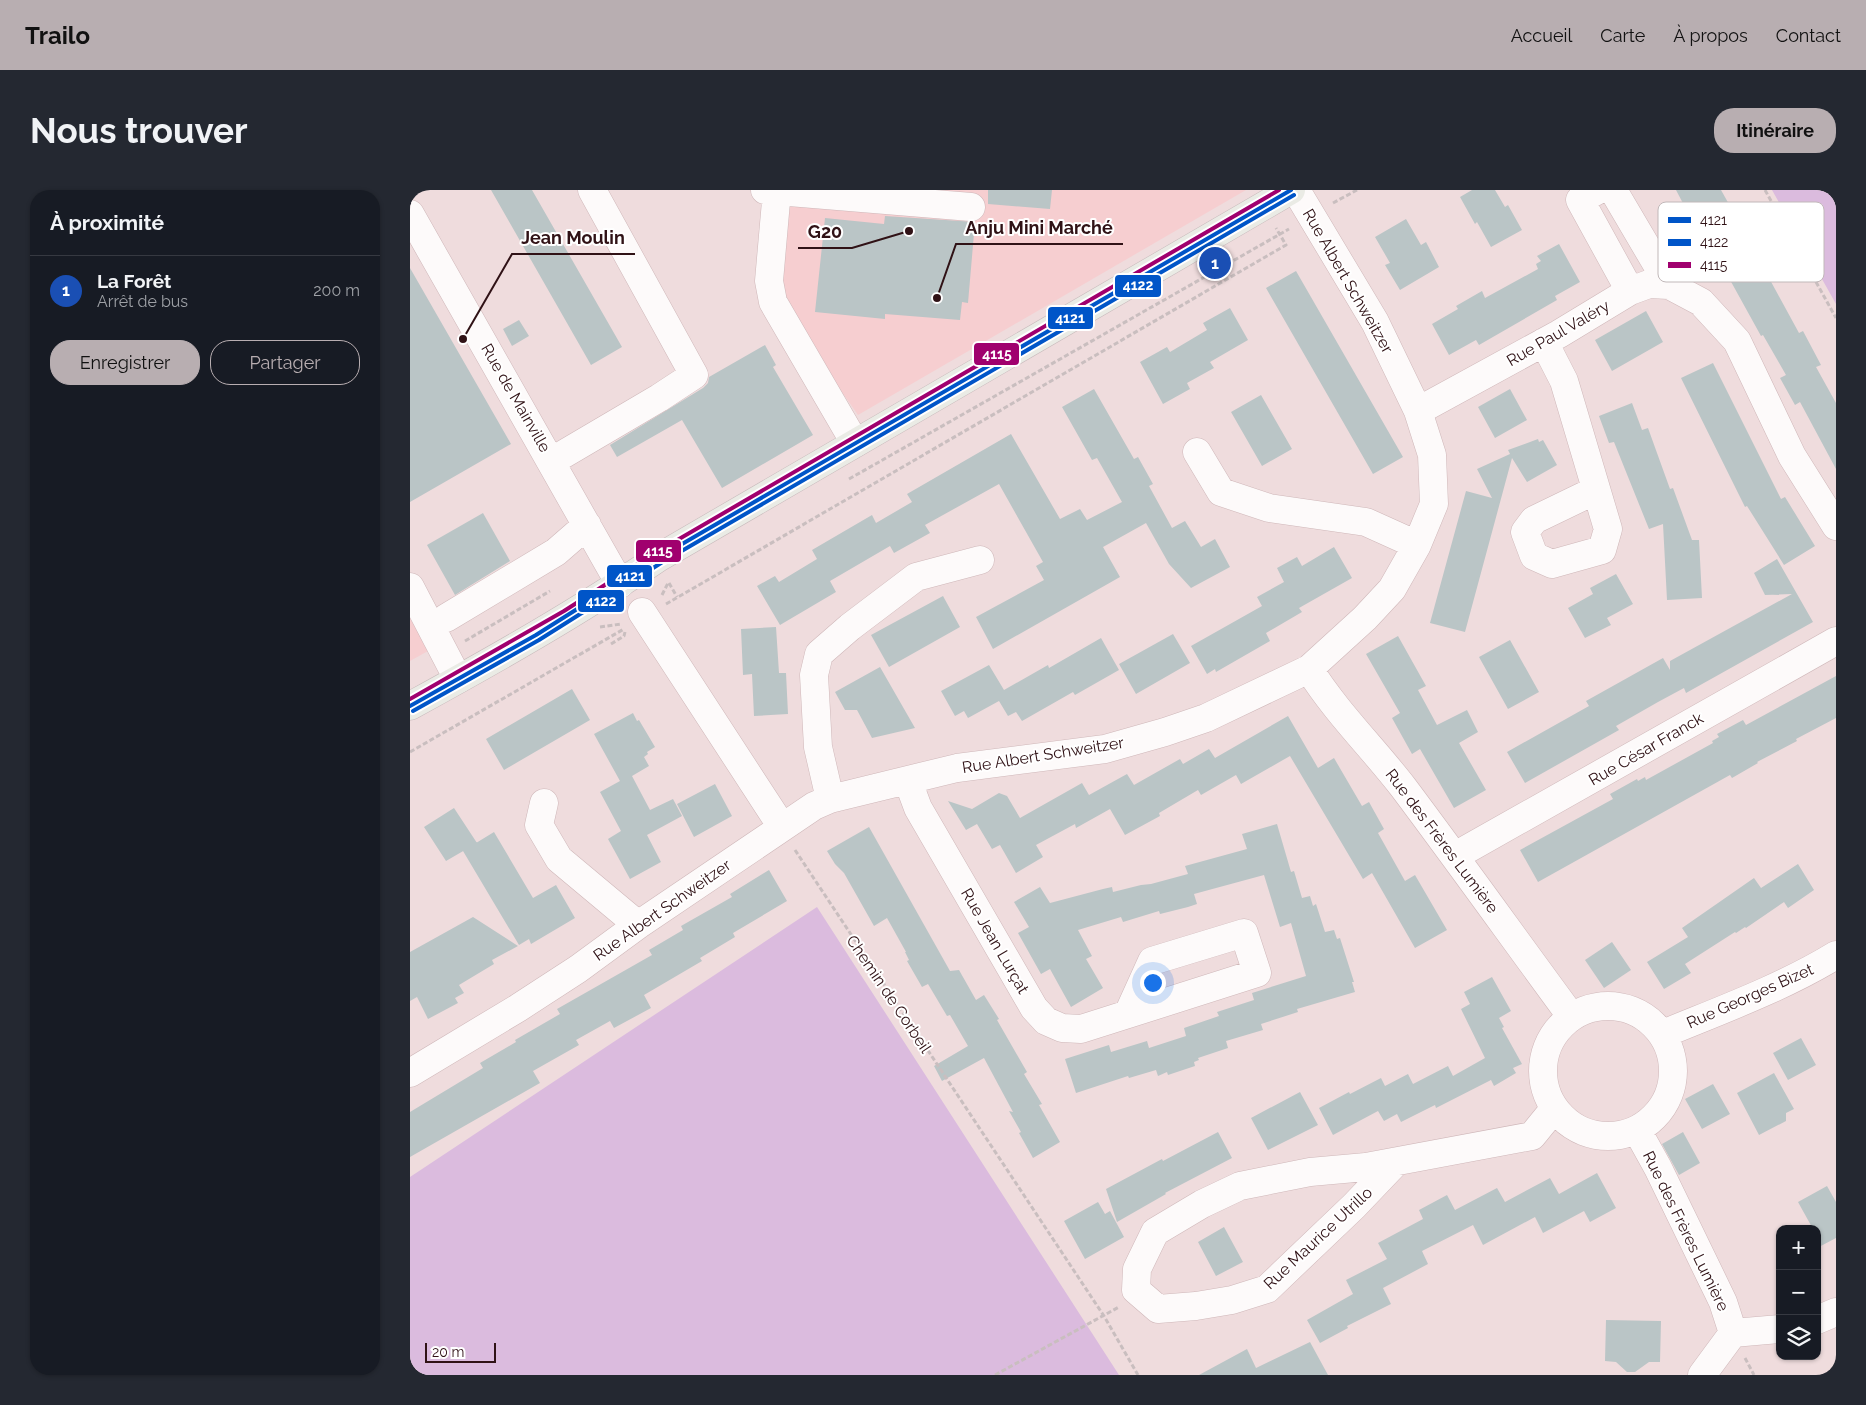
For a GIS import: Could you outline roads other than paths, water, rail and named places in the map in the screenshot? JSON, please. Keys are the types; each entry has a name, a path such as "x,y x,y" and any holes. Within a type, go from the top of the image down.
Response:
{"main road":[{"path":"410,706 620,584 658,558 855,443 1301,201"}],"street":[{"path":"552,461 660,398 694,375 592,190"},
{"path":"855,443 773,302 769,281 773,190 971,207"},
{"path":"1598,190 1580,200 1630,291"},
{"path":"1613,190 1658,266"},
{"name":"Rue Albert Schweitzer","path":"410,1073 518,1008 578,969 638,925 814,806 830,800 957,768 1105,749 1165,732 1206,718 1309,669 1365,618 1392,590 1418,545 1434,504 1432,455 1418,411 1375,322 1301,201"},
{"name":"Rue de Mainville","path":"410,214 417,240 552,461 620,584"},
{"name":"Rue Paul Valéry","path":"1418,411 1544,342 1630,291 1649,284 1669,285 1701,302 1737,341 1792,456 1836,526"},
{"path":"1544,342 1564,381 1596,490"},
{"path":"1197,452 1221,492 1269,508 1366,522 1418,545"},
{"path":"446,618 556,552 588,525"},
{"path":"830,800 818,747 814,675 819,654 850,626 916,577 980,560"},
{"path":"410,587 458,679"},
{"path":"644,614 782,827"},
{"name":"Rue César Franck","path":"1455,856 1836,641"},
{"name":"Rue des Frères Lumière","path":"1309,669 1325,694 1395,776 1571,1016"},
{"name":"Rue Jean Lurçat","path":"908,781 918,808 1034,1008 1046,1021 1062,1028 1081,1029 1128,1014"},
{"path":"544,803 540,825 560,859 638,925"},
{"name":"Rue Georges Bizet","path":"1663,1034 1807,972 1836,955"},
{"path":"1592,1007 1624,1007 1645,1016 1663,1034 1672,1055 1674,1072 1669,1095 1656,1116 1637,1130 1620,1135 1597,1135 1571,1126 1554,1110 1545,1090 1542,1067 1550,1039 1571,1016 1592,1007"},
{"name":"Rue Maurice Utrillo","path":"1396,1162 1354,1206 1268,1289 1232,1300 1196,1306 1158,1309 1136,1290 1137,1269 1155,1232 1202,1204 1240,1186 1310,1172 1366,1167 1396,1162 1532,1136 1554,1110"},
{"name":"Rue des Frères Lumière","path":"1637,1130 1658,1168 1723,1302 1733,1333"},
{"path":"1821,1318 1836,1312"},
{"path":"1702,1375 1733,1333 1776,1329"}],"place":[{"name":"G20","path":"909,231"},
{"name":"La Forêt","path":"1215,263"},
{"name":"Anju Mini Marché","path":"937,298"},
{"name":"Jean Moulin","path":"463,339"}]}
